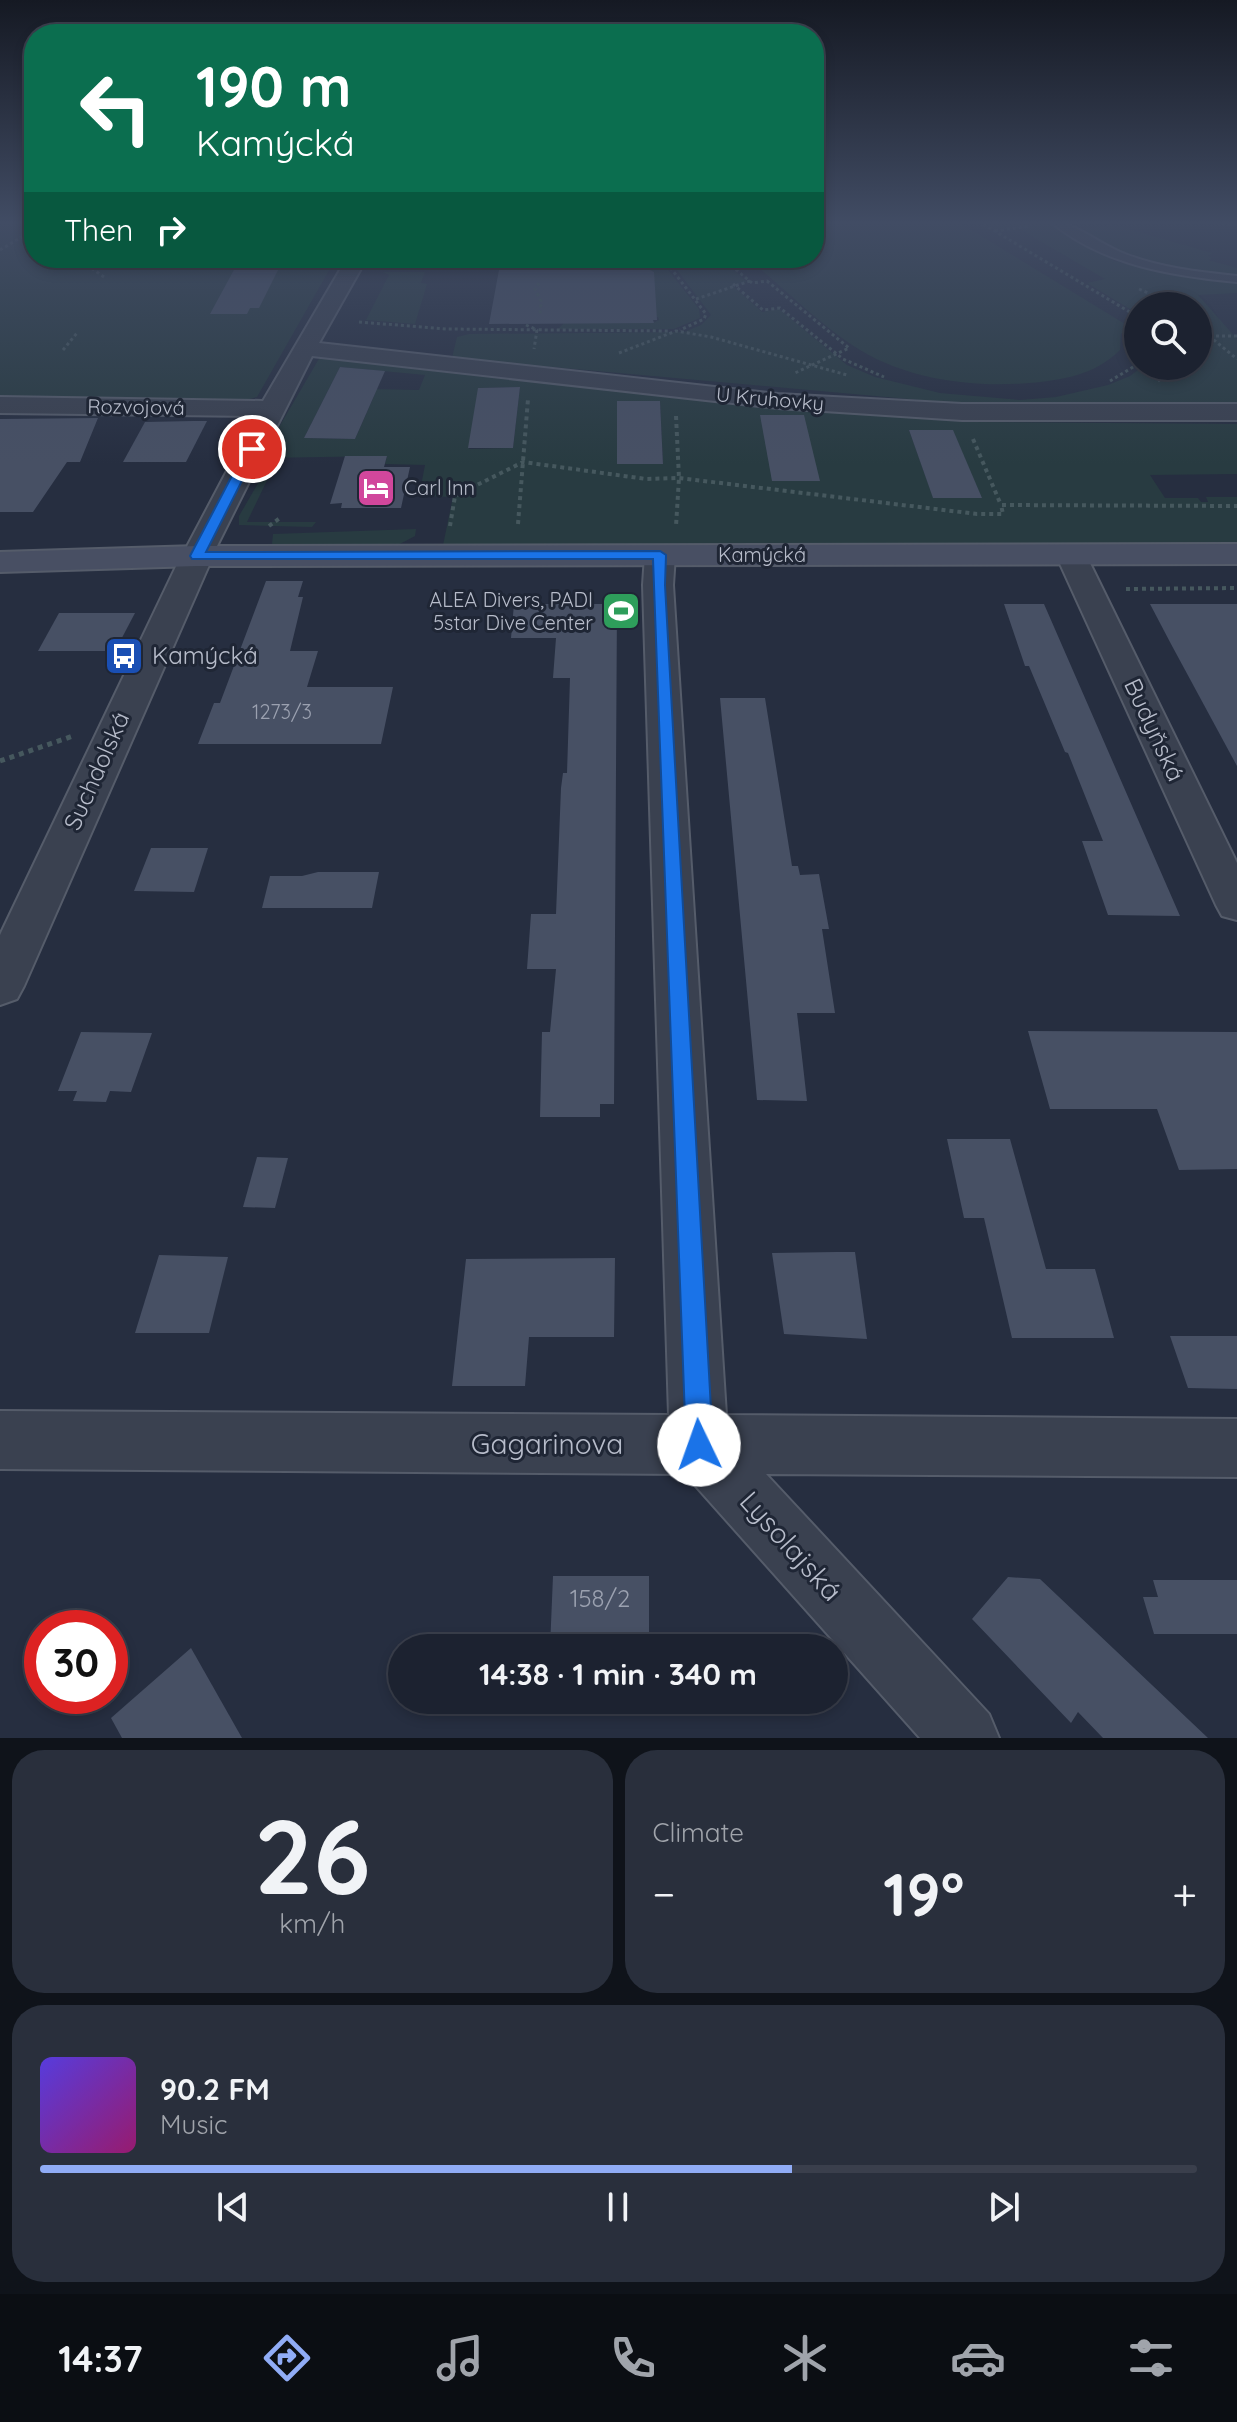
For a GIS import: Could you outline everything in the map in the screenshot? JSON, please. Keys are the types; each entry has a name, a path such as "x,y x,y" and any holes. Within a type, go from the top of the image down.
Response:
{"main road":[{"name":"Kamýcká","path":"0,562 197,556 515,556 668,541 1071,555 1237,554"}],"street":[{"path":"197,556 332,302"},
{"name":"U Kruhovky","path":"305,348 778,401 962,412 1237,412"},
{"name":"Rozvojová","path":"0,405 273,409"},
{"path":"668,541 658,585 699,1445"},
{"name":"Budyňská","path":"1071,555 1237,905"},
{"name":"Suchdolská","path":"0,986 197,556"},
{"name":"Gagarinova","path":"0,1440 1237,1448"},
{"name":"Lysolajská","path":"699,1445 965,1738"}],"path":[{"path":"540,314 541,302"},
{"path":"359,322 447,329 676,331 704,319 706,314 698,302"},
{"path":"754,302 763,310 780,308 833,353 890,379"},
{"path":"793,302 849,348 833,353"},
{"path":"526,325 537,330"},
{"path":"515,556 530,374 537,330"},
{"path":"63,350 77,333"},
{"path":"1212,336 1237,336"},
{"path":"1212,338 1237,359"},
{"path":"1102,384 1124,372"},
{"path":"668,541 679,478 675,390"},
{"path":"450,527 455,496 523,462 646,479 679,478 977,514 1003,514 1001,505 1237,506"},
{"path":"0,761 69,738 124,712"}],"shaded area":[{"path":"0,302 311,302 257,397 243,401 0,396"},
{"path":"375,302 422,302 415,324 366,320"},
{"path":"652,302 694,302 699,309 700,318 674,329 558,329 564,323 653,323 659,320 653,317"},
{"path":"701,302 751,302 762,312 779,309 847,365 875,377 940,393 1020,400 1056,397 1124,378 1212,380 1212,311 1237,339 1237,404 964,404 452,358 457,337 469,334 684,332 701,325 711,315"},
{"path":"798,302 1089,302 1124,323 1120,350 1089,371 1066,378 1007,384 960,382 915,373 872,357 838,335"},
{"path":"320,357 674,397 972,422 1237,424 1237,474 1150,475 1165,498 1198,498 1201,502 1208,502 1206,497 1237,497 1237,550 442,550 453,497 419,496 425,465 385,464 387,456 261,458","holes":["340,367 425,375 419,390 372,389 375,394 355,439 304,438","520,387 513,448 469,449 479,388","617,401 660,401 663,463 618,464","909,430 952,430 981,497 933,497"]},
{"path":"272,470 247,522 316,522 312,527 239,525 239,516 264,473"},
{"path":"416,529 415,536 396,546 272,544 273,534"}],"building":[{"path":"216,302 262,302 259,308 250,308 247,314 210,314"},
{"path":"493,302 656,302 657,320 653,320 654,323 489,324"},
{"path":"340,367 385,371 355,439 304,438"},
{"path":"520,387 513,448 468,448 478,388"},
{"path":"617,401 660,401 663,464 617,464"},
{"path":"760,415 804,415 820,481 772,481"},
{"path":"98,418 80,462 67,462 33,512 0,512 0,419"},
{"path":"207,421 186,462 123,462 145,422"},
{"path":"909,430 953,430 982,498 933,498"},
{"path":"345,456 387,456 384,467 410,467 401,508 341,508 342,503 330,504"},
{"path":"266,581 303,581 298,597 303,597 290,651 318,651 307,687 393,687 381,744 198,744 214,703 220,703"},
{"path":"514,604 617,604 614,1104 600,1104 600,1117 540,1117 542,1032 550,1032 556,969 527,969 531,914 556,914 561,788 563,773 567,773 570,678 553,678 556,638 511,638"},
{"path":"1004,604 1044,604 1180,916 1108,915 1082,841 1103,841 1068,753 1029,666 1025,666"},
{"path":"1150,604 1237,604 1237,766 1171,644"},
{"path":"59,613 135,613 115,651 38,651"},
{"path":"720,698 765,698 792,866 798,866 800,875 819,874 829,929 822,929 835,1013 797,1013 807,1101 757,1100"},
{"path":"151,848 208,848 194,892 134,891"},
{"path":"318,872 379,872 372,908 262,908 270,876 302,876"},
{"path":"1028,1031 1237,1032 1237,1169 1179,1170 1157,1109 1050,1109"},
{"path":"81,1032 152,1033 131,1092 110,1091 106,1102 73,1101 77,1091 58,1091"},
{"path":"947,1139 1010,1139 1046,1269 1095,1269 1114,1338 1012,1338 984,1218 964,1218"},
{"path":"257,1157 288,1158 275,1208 243,1207"},
{"path":"855,1252 867,1339 784,1334 772,1253"},
{"path":"159,1255 228,1257 209,1333 135,1333"},
{"path":"615,1258 614,1337 529,1337 525,1386 452,1386 466,1259"},
{"path":"1170,1336 1237,1336 1237,1389 1188,1388"},
{"path":"553,1576 649,1576 649,1634 551,1634"},
{"path":"1008,1577 1040,1579 1208,1738 1103,1738 1078,1712 1071,1723 972,1619"},
{"path":"1153,1580 1237,1580 1237,1634 1154,1634 1143,1597 1158,1597"},
{"path":"191,1648 242,1738 122,1738 111,1718 116,1714 128,1714 128,1703"}],"place":[{"name":"Carl Inn","path":"376,488"},
{"name":"ALEA Divers, PADI 5star Dive Center","path":"621,611"},
{"name":"Kamýcká","path":"124,656"}],"route":[{"path":"252,449 197,556 660,555 658,585 699,1445"}]}
